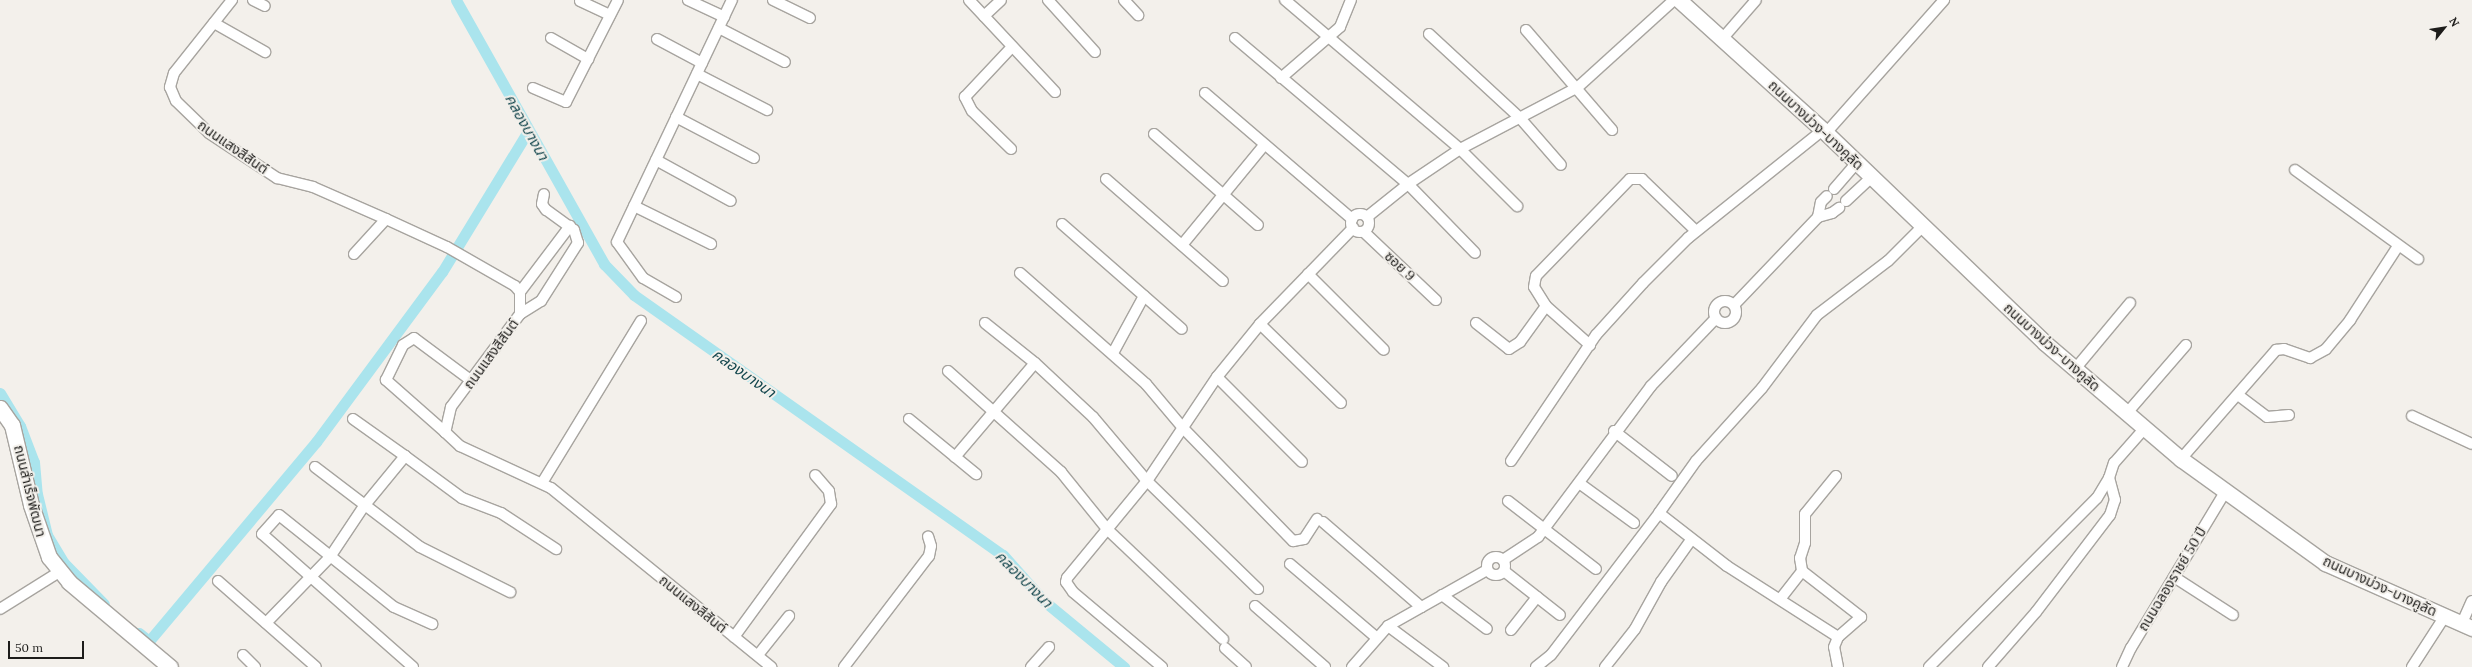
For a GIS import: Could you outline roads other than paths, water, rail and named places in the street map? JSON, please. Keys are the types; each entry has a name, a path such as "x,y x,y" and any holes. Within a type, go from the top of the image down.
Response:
{"street":[{"name":"ถนนแสงสีสันต์","path":"232,0 174,73 170,87 188,115 256,166 277,178 313,187 447,247 468,260 499,275 520,292 520,314 472,381 451,407 445,432 465,449 542,483 589,517 772,667"},
{"path":"253,0 265,6"},
{"path":"533,88 566,102 618,0"},
{"path":"688,0 724,17"},
{"path":"676,297 643,278 617,242 732,0"},
{"path":"773,0 810,18"},
{"path":"969,0 1055,92"},
{"path":"984,16 1001,0"},
{"path":"1048,0 1095,52"},
{"path":"1124,0 1138,15"},
{"path":"1284,0 1460,149 1517,206"},
{"path":"1281,78 1329,38 1347,16 1351,0"},
{"path":"1367,217 1408,184 1460,149 1578,87 1674,0"},
{"name":"ถนนบางม่วง-บางคูลัด","path":"1679,0 1723,38 1825,132 2045,344 2181,459 2325,563 2467,626"},
{"path":"1723,38 1756,0"},
{"path":"1511,461 1590,345 1639,288 1696,231 1825,132 1944,0"},
{"path":"580,1 610,15"},
{"path":"214,22 265,52"},
{"path":"719,28 785,62"},
{"path":"1526,30 1578,87 1612,130"},
{"path":"1429,34 1520,118 1561,165"},
{"path":"551,38 588,59"},
{"path":"1235,38 1408,184 1475,253"},
{"path":"657,39 702,64"},
{"path":"1011,149 972,111 965,97 1012,47"},
{"path":"697,74 767,110"},
{"path":"1205,93 1352,224 1364,232 1368,227 1367,217"},
{"path":"676,117 754,158"},
{"path":"1154,134 1258,225"},
{"path":"1182,245 1264,145"},
{"path":"656,160 732,201"},
{"path":"1834,189 1857,163"},
{"path":"2295,170 2418,259"},
{"path":"1734,305 1818,217 1832,213 1872,177"},
{"path":"1106,179 1222,281"},
{"path":"1590,345 1546,306 1534,287 1536,276 1630,179 1642,179 1696,231"},
{"path":"520,314 541,301 578,243 570,226 550,216 542,204 544,194"},
{"path":"1818,217 1821,202 1827,196"},
{"path":"634,206 711,244"},
{"path":"1162,667 1073,592 1066,582 1147,481 1218,377 1260,324 1308,274 1352,224 1358,214 1367,217"},
{"path":"354,254 386,219"},
{"path":"1062,224 1182,329"},
{"path":"520,292 570,226"},
{"path":"1536,667 1551,655 1696,462 1762,388 1817,316 1888,261 1923,226"},
{"name":"ซอย 9","path":"1364,232 1436,300"},
{"path":"2181,459 2279,348 2310,358 2326,348 2350,320 2398,246"},
{"path":"1020,272 1113,353 1146,384 1183,428 1293,541 1298,542 1304,539 1320,521 1420,607"},
{"path":"1308,274 1384,350"},
{"path":"1113,353 1144,296"},
{"path":"1727,301 1734,305 1736,312 1728,323 1716,318 1714,310 1719,302 1727,301"},
{"path":"2075,369 2130,303"},
{"path":"1476,323 1509,349 1520,342 1546,306"},
{"path":"1503,560 1545,529 1579,483 1614,431 1651,386 1716,318"},
{"path":"542,483 641,321"},
{"path":"985,323 1035,363 1093,418 1147,481 1258,589"},
{"path":"1260,324 1340,403"},
{"path":"445,432 386,380 403,345 410,338 417,340 472,381"},
{"path":"2127,413 2186,345"},
{"path":"955,457 1035,363"},
{"path":"948,371 1061,472 1108,529 1224,643 1246,667"},
{"path":"1218,377 1302,462"},
{"path":"2238,395 2267,417 2289,415"},
{"name":"ถนนสำเร็จพัฒนา","path":"0,408 12,425 39,534 59,572 122,628 170,667"},
{"path":"2412,416 2472,444"},
{"path":"353,419 462,498 501,513 556,549"},
{"path":"909,419 976,474"},
{"path":"1929,667 2097,498 2109,478 2114,463 2144,429"},
{"path":"1614,431 1672,476"},
{"path":"266,623 330,557 364,506 405,456"},
{"path":"315,467 364,506 420,547 510,592"},
{"path":"734,637 831,504 829,491 815,475"},
{"path":"1836,476 1805,514 1805,543 1800,558 1802,571 1860,617 1838,637 1834,647 1838,667"},
{"path":"1988,667 2036,612 2110,516 2115,500 2109,478"},
{"path":"1579,483 1634,523"},
{"name":"ถนนฉลองราชย์ 50 ปี","path":"2122,667 2225,492"},
{"path":"1508,502 1596,569"},
{"path":"1659,513 1691,540 1727,566 1781,598 1838,637"},
{"path":"413,667 262,534 278,515 394,607 432,624"},
{"path":"844,667 929,556 931,546 928,536"},
{"path":"1605,667 1635,629 1661,582 1691,540"},
{"path":"1487,570 1488,561 1492,557 1503,560"},
{"path":"1503,560 1504,571 1560,615"},
{"path":"1290,564 1377,638"},
{"path":"1487,570 1492,574 1504,571"},
{"path":"1352,667 1388,626 1487,570"},
{"path":"1781,598 1802,571"},
{"path":"0,609 59,572"},
{"path":"2174,577 2233,615"},
{"path":"218,581 316,667"},
{"path":"1442,595 1487,629"},
{"path":"1511,630 1537,597"},
{"path":"2467,626 2472,601"},
{"path":"1255,606 1325,667"},
{"path":"758,655 789,616"},
{"path":"2412,667 2445,616"},
{"path":"1388,626 1443,667"},
{"path":"1031,667 1049,647"},
{"path":"243,656 255,667"}],"waterway":[{"name":"คลองบางนา","path":"456,0 604,264 634,295 1003,555 1044,601 1124,667"},
{"path":"139,633 149,641 316,442 442,272 528,131"},
{"path":"0,393 20,426 34,462 37,494 47,535 64,563 104,604"}]}
